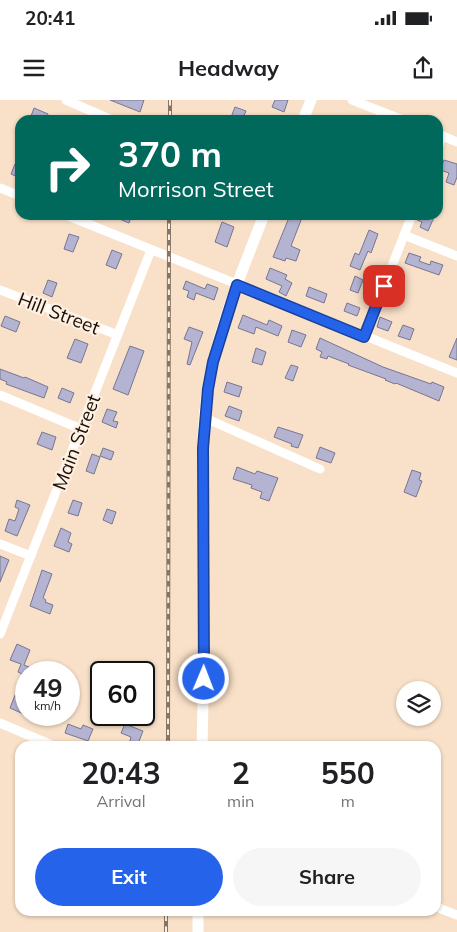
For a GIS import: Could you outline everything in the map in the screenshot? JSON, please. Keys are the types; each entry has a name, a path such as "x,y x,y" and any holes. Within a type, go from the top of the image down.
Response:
{"main road":[{"path":"305,115 312,100"},
{"path":"202,741 204,645 203,448 208,389 213,362 237,285 262,220"},
{"path":"198,916 198,932"}],"street":[{"path":"66,100 100,115"},
{"path":"352,100 390,115"},
{"path":"443,136 457,142"},
{"path":"0,188 15,194"},
{"path":"78,220 457,373"},
{"path":"364,337 410,220"},
{"path":"404,234 457,256"},
{"name":"Main Street","path":"0,634 151,250"},
{"name":"Hill Street","path":"0,290 118,335"},
{"path":"0,395 81,429"},
{"path":"205,418 320,469"},
{"path":"0,544 31,556"},
{"path":"0,723 42,741"},
{"path":"441,909 457,916"}],"building":[{"path":"110,100 144,100 140,112"},
{"path":"275,100 288,100 284,112 272,107"},
{"path":"235,107 246,111 244,115 232,115"},
{"path":"34,108 48,114 48,115 31,115"},
{"path":"444,160 457,164 457,177 454,185 446,182 449,173 443,171"},
{"path":"15,164 15,176 11,174"},
{"path":"288,220 301,220 291,246 300,250 296,261 286,258 285,261 273,257"},
{"path":"417,220 433,220 428,231 420,227 422,222"},
{"path":"222,222 234,227 227,247 215,242"},
{"path":"369,230 378,234 371,253 368,251 360,270 350,266 355,253 359,255"},
{"path":"69,234 79,237 73,252 64,249"},
{"path":"112,250 122,254 116,269 106,265"},
{"path":"409,253 421,257 419,261 430,265 431,261 443,265 439,275 405,263"},
{"path":"270,268 287,275 285,279 292,283 286,296 279,292 282,286 266,279"},
{"path":"355,276 363,280 358,293 350,290"},
{"path":"48,280 57,283 52,297 43,293"},
{"path":"186,281 205,289 207,284 218,288 214,300 196,293 194,300 187,297 189,291 183,289"},
{"path":"309,287 327,294 324,303 306,296"},
{"path":"347,303 360,308 357,316 344,311"},
{"path":"243,315 267,325 269,320 282,326 278,336 256,327 254,334 238,328"},
{"path":"5,316 20,322 16,332 1,326"},
{"path":"380,317 392,322 388,331 377,327"},
{"path":"403,325 414,329 410,340 398,336"},
{"path":"189,327 203,332 190,365 187,364 192,342 184,339"},
{"path":"292,330 306,335 301,347 288,342"},
{"path":"320,338 383,367 444,387 439,401 328,356 327,359 320,357 322,352 316,349"},
{"path":"457,338 457,360 449,357"},
{"path":"75,339 88,344 81,363 67,358"},
{"path":"130,346 144,351 128,395 113,389"},
{"path":"256,348 266,352 262,365 252,362"},
{"path":"291,365 298,367 293,381 285,378"},
{"path":"0,369 48,387 44,398 6,384 7,382 0,379"},
{"path":"227,382 242,387 239,397 224,392"},
{"path":"62,388 74,393 70,403 58,398"},
{"path":"229,406 242,411 239,421 225,416"},
{"path":"107,409 117,412 113,421 118,422 116,428 102,422"},
{"path":"278,427 303,435 298,448 274,437"},
{"path":"42,432 56,437 52,450 37,444"},
{"path":"320,447 335,453 331,463 316,458"},
{"path":"103,448 114,452 111,460 100,456"},
{"path":"92,454 100,457 94,474 86,471"},
{"path":"237,467 255,474 257,471 278,478 269,501 260,498 262,492 251,488 252,485 233,479"},
{"path":"412,470 421,473 419,480 422,481 416,497 404,492"},
{"path":"17,500 30,505 17,536 5,531 9,519 15,521 19,509 15,507"},
{"path":"73,500 82,503 78,516 68,513"},
{"path":"107,509 116,512 112,524 103,520"},
{"path":"61,528 71,533 68,542 72,544 69,552 54,546"},
{"path":"0,556 9,560 0,582"},
{"path":"42,570 52,574 43,598 46,600 45,602 53,605 50,614 30,606"},
{"path":"17,644 30,650 26,661 10,660"},
{"path":"15,695 15,710 10,708"},
{"path":"83,725 93,729 88,741 65,733 67,726 81,729"},
{"path":"124,726 130,726 143,731 139,741 130,741 131,737 121,733"}],"railway":[{"path":"170,100 170,115"},
{"path":"168,741 169,220"},
{"path":"166,916 166,932"}],"route":[{"path":"204,679 203,448 208,389 213,362 237,285 364,337 384,286"}]}
